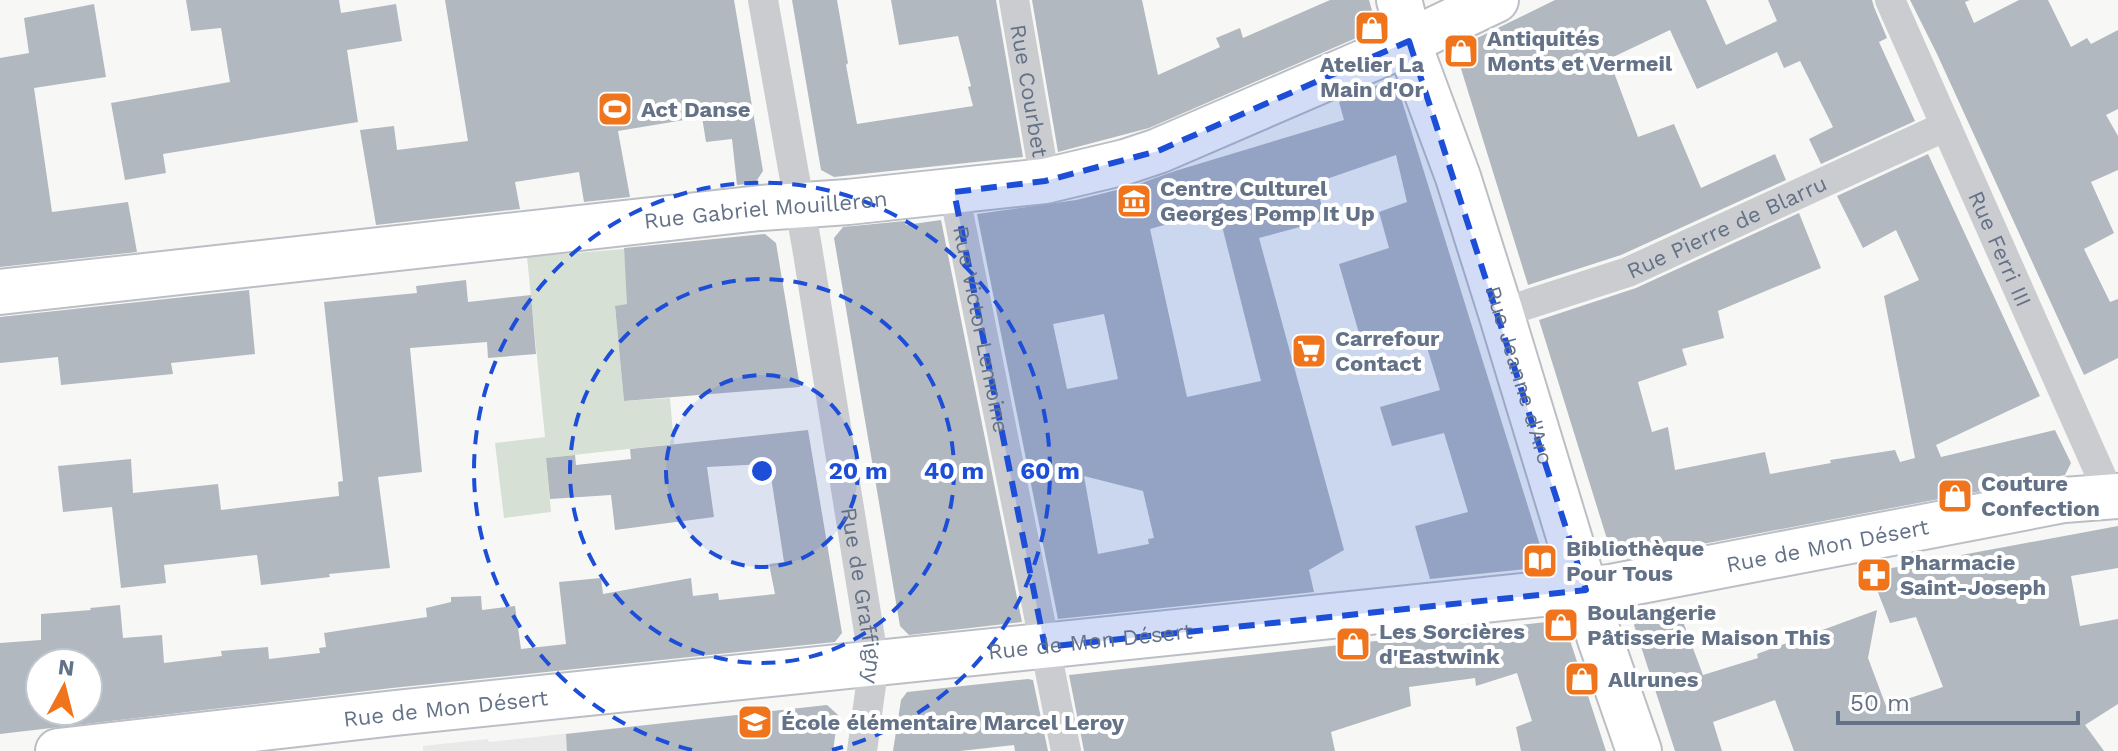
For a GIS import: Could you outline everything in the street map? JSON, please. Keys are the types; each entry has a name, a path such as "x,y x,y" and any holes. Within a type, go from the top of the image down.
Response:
{"main road":[{"name":"Rue Gabriel Mouilleron","path":"0,292 1045,181 1158,151 1404,21 1496,0"},
{"name":"Rue Jeanne d'Arc","path":"1404,21 1424,88 1458,177 1519,308 1586,590 1639,751"},
{"name":"Rue de Mon Désert","path":"58,751 1586,590 2064,500 2114,496"}],"street":[{"name":"Rue de Graffigny","path":"763,0 874,663 862,751"},
{"name":"Rue Courbet","path":"1014,0 1045,181"},
{"name":"Rue Ferri III","path":"1890,0 2114,496"},
{"name":"Rue Pierre de Blarru","path":"1519,308 1628,272 1946,126"},
{"name":"Rue Victor Lemoine","path":"954,192 1066,751"}],"highlighted area":[{"path":"1409,41 1586,590 1045,647 954,192 1045,181 1158,151"}],"shaded area":[{"path":"624,249 628,304 615,307 624,401 670,398 674,444 546,458 551,512 504,518 495,443 545,437 527,257"},
{"name":"École élémentaire Marcel Leroy","path":"827,705 838,715 833,751 423,751 423,746 488,739 489,742"}],"building":[{"path":"186,0 339,0 341,13 396,4 402,41 347,50 358,122 163,154 166,173 125,180 111,103 230,82 221,28 191,31"},
{"path":"445,0 734,0 763,171 755,183 737,185 732,139 706,142 702,117 618,131 630,197 584,202 579,172 515,182 520,209 376,225 360,130 394,126 397,150 468,141"},
{"path":"792,0 837,0 857,124 973,106 958,36 899,45 891,0 996,0 1023,157 834,177 821,170"},
{"path":"1032,0 1142,0 1158,75 1220,47 1216,38 1240,28 1243,38 1330,0 1369,0 1375,21 1370,32 1149,128 1058,152"},
{"path":"1555,0 1706,0 1726,45 1777,21 1768,0 1872,0 1887,38 1879,42 1915,121 1821,164 1809,139 1833,127 1800,61 1784,68 1777,52 1697,89 1670,30 1609,59 1638,137 1674,124 1701,188 1775,154 1786,180 1621,255 1528,285 1458,59 1463,45"},
{"path":"1910,0 1970,0 1965,2 1974,23 2019,0 2048,0 2071,47 2087,38 2091,44 2118,30 2118,109 2106,115 2118,136 2118,170 2091,182 2114,233 2084,249 2110,302 2118,299 2118,358 2084,375"},
{"path":"94,4 106,77 34,88 52,212 128,202 137,252 0,267 0,58 29,53 24,18"},
{"path":"1385,82 1398,88 1543,555 1540,561 1535,568 1430,579 1415,526 1468,512 1444,433 1392,446 1380,407 1440,390 1422,331 1363,347 1339,264 1389,248 1379,212 1407,202 1396,155 1315,183 1326,220 1259,238 1344,550 1309,570 1314,592 1058,619 977,214 1076,200 1133,186 1344,120 1339,102","holes":["1218,210 1261,381 1187,397 1150,229","1104,314 1118,379 1067,389 1053,324","1084,476 1143,491 1154,538 1148,539 1149,544 1098,554"]},
{"path":"1928,154 2040,396 1936,445 1941,457 2055,430 2071,463 2065,475 1624,559 1611,552 1539,320 1636,288 1799,213 1821,268 1718,311 1724,338 1682,349 1687,365 1638,382 1652,432 1668,427 1675,470 1765,452 1770,474 1831,463 1830,460 1895,450 1900,462 1915,458 1884,296 1919,280 1896,230 1863,248 1837,196"},
{"path":"941,220 1022,622 909,635 900,626 834,238 843,227 905,221 906,225"},
{"path":"765,234 776,243 800,387 624,401 615,306 627,304 624,248"},
{"path":"466,280 468,302 531,295 536,354 488,358 487,342 410,348 422,472 378,477 390,568 261,585 257,555 164,565 166,583 121,588 112,507 63,512 58,466 131,459 133,493 218,484 221,510 339,496 338,482 343,481 324,302 417,293 416,286"},
{"path":"249,290 255,354 171,363 173,374 61,385 58,357 0,363 0,317"},
{"path":"808,430 842,633 835,642 104,722 104,647 24,647 24,727 60,727 0,734 0,643 41,640 41,614 120,605 123,638 162,635 164,663 222,656 221,651 268,647 269,659 320,653 319,648 326,647 324,633 427,617 426,608 451,602 451,597 481,596 482,610 515,606 521,649 566,644 559,582 601,578 603,594 691,578 693,596 718,593 719,600 775,594 769,564 784,562 770,470 766,470 765,464 707,467 714,517 615,530 611,495 550,499 546,458 575,455 576,465 631,459 630,449"},
{"path":"2118,526 2118,568 2071,576 2080,626 2118,619 2118,704 2085,725 2104,751 1794,751 1775,700 1713,722 1722,751 1675,751 1634,625 1642,614 1678,608 1703,675 1758,658 1757,654 1877,610 1868,658 1886,706 1943,687 1916,617 1890,623 1870,572"},
{"path":"1556,621 1567,631 1606,751 1521,751 1516,727 1532,721 1517,673 1476,686 1475,678 1409,687 1411,706 1331,732 1335,751 1084,751 1069,675"},
{"path":"1033,680 1048,751 1015,751 1014,745 960,751 893,751 901,700 907,692"},
{"name":"École élémentaire Marcel Leroy","path":"827,705 838,715 833,751 567,751 566,734"}],"place":[{"name":"Atelier La Main d'Or","path":"1372,28"},
{"name":"Antiquités Monts et Vermeil","path":"1461,51"},
{"name":"Act Danse","path":"615,109"},
{"name":"Centre Culturel Georges Pomp It Up","path":"1134,201"},
{"name":"Carrefour Contact","path":"1309,351"},
{"name":"Couture Confection","path":"1955,496"},
{"name":"Bibliothèque Pour Tous","path":"1540,561"},
{"name":"Pharmacie Saint-Joseph","path":"1874,575"},
{"name":"Boulangerie Pâtisserie Maison This","path":"1561,625"},
{"name":"Les Sorcières d'Eastwink","path":"1353,644"},
{"name":"Allrunes","path":"1582,679"},
{"name":"École élémentaire Marcel Leroy","path":"755,722"}]}
